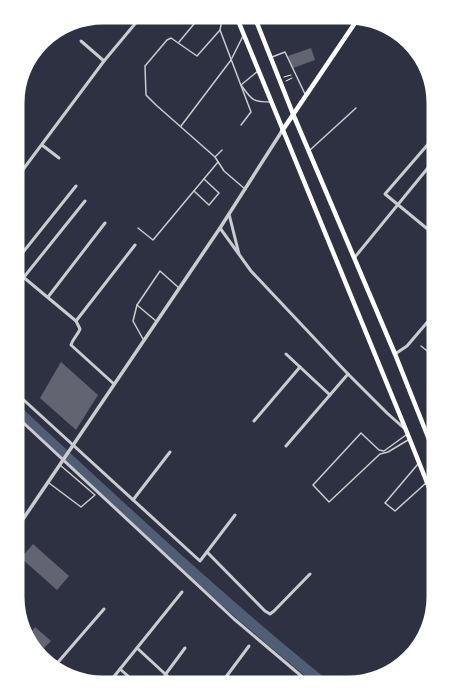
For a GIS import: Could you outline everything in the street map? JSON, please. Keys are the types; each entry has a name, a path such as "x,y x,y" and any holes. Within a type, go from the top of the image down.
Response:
{"main road":[{"path":"238,22 429,488"},
{"path":"258,22 293,114 355,258 429,439"},
{"path":"282,131 355,23"}],"street":[{"path":"22,171 104,61 136,22"},
{"path":"81,41 104,61"},
{"path":"22,521 220,228 282,131"},
{"path":"429,143 385,194 429,230"},
{"path":"42,145 59,158"},
{"path":"355,258 429,167"},
{"path":"22,254 76,186"},
{"path":"85,201 24,278 76,321 80,329 72,340 71,345 114,384"},
{"path":"229,214 240,256"},
{"path":"48,297 106,223"},
{"path":"220,228 251,271 348,374 408,434"},
{"path":"76,321 135,245"},
{"path":"395,354 408,346 429,320"},
{"path":"286,354 330,395"},
{"path":"254,421 300,367"},
{"path":"286,446 348,374"},
{"path":"22,398 200,561 235,515"},
{"path":"22,421 64,459 234,620 304,678"},
{"path":"133,500 170,452"},
{"path":"207,552 264,611 270,614 310,574"},
{"path":"113,678 182,592"},
{"path":"57,663 104,608"},
{"path":"225,678 249,646"},
{"path":"137,648 169,678"},
{"path":"165,675 185,648"},
{"path":"120,669 130,678"}],"lane":[{"path":"179,42 196,22"},
{"path":"221,22 220,30 251,112 241,125"},
{"path":"220,30 197,56 179,42 171,38 167,40 145,66 146,95 215,157 224,171 245,189"},
{"path":"180,126 231,60 243,34"},
{"path":"271,57 285,52 306,96"},
{"path":"240,85 258,70"},
{"path":"240,85 251,99 256,101 271,102"},
{"path":"309,151 356,108"},
{"path":"215,157 222,150"},
{"path":"138,228 153,240 218,162"},
{"path":"194,191 209,205 219,193 204,179"},
{"path":"144,340 133,321 137,305 160,272 179,288"},
{"path":"137,305 156,322"},
{"path":"421,346 429,352"},
{"path":"362,433 379,450 388,449 408,434 388,452 380,454 329,502 313,485 362,433"},
{"path":"419,463 385,503 395,511 427,483"},
{"path":"48,482 81,507 95,495 60,465"}],"path":[{"path":"279,79 291,74"}],"building":[{"path":"311,48 315,60 293,68 288,56"},
{"path":"61,362 98,395 76,430 40,398"},
{"path":"33,544 69,576 57,590 22,559 22,557"},
{"path":"35,627 51,641 42,650 31,633"}],"waterway":[{"path":"22,416 206,584 317,678"}]}
